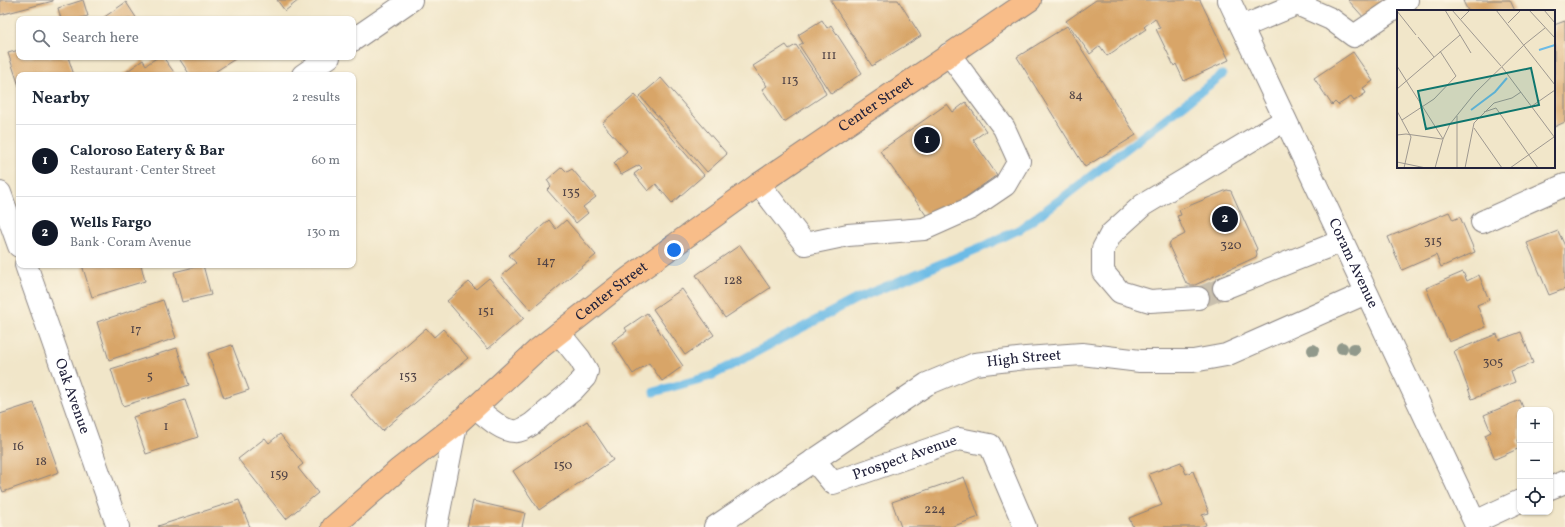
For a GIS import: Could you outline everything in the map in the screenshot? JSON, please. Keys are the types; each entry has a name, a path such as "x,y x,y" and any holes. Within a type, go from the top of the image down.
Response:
{"main road":[{"name":"Center Street","path":"333,527 398,470 456,425 536,351 629,278 759,184 1030,0"}],"street":[{"path":"356,38 411,0"},
{"name":"Coram Avenue","path":"1229,0 1476,524"},
{"path":"1242,28 1297,4 1330,19 1354,36 1407,0"},
{"path":"759,184 806,244 848,235 924,229 977,205 1005,185 1019,162 1004,128 949,54"},
{"path":"307,72 325,60"},
{"path":"1198,298 1150,301 1120,292 1103,272 1103,249 1111,234 1144,206 1285,120"},
{"path":"1482,222 1565,185"},
{"path":"0,193 13,232"},
{"path":"1224,288 1342,241"},
{"name":"Oak Avenue","path":"27,268 118,527"},
{"name":"High Street","path":"715,527 927,384 975,364 1026,358 1082,354 1140,361 1193,361 1226,355 1366,293"},
{"path":"475,408 501,427 514,431 524,429 532,424 573,390 585,377 587,371 580,359 559,333"},
{"path":"436,527 456,425"},
{"name":"Prospect Avenue","path":"814,460 833,483 959,438 990,444 1025,527"},
{"path":"1553,487 1565,482"},
{"path":"1476,524 1517,504"}],"building":[{"path":"0,0 53,0 53,1 0,15"},
{"path":"83,0 88,16 60,16 58,8"},
{"path":"277,0 299,0 285,11"},
{"path":"830,0 898,0 921,36 872,66"},
{"path":"1096,0 1200,0 1229,60 1184,81 1176,64 1174,66 1156,29 1160,28 1155,18 1144,27 1146,29 1107,56 1100,46 1090,54 1066,21"},
{"path":"1348,0 1387,0 1365,19"},
{"path":"1510,0 1515,10 1468,10 1463,1"},
{"path":"126,2 135,16 106,16"},
{"path":"822,20 827,28 831,25 862,73 831,94 799,45 803,43 798,35"},
{"path":"1565,21 1565,122 1555,127 1555,25"},
{"path":"1067,26 1136,135 1085,167 1017,57"},
{"path":"786,45 789,49 796,45 821,83 826,94 784,122 762,89 767,86 753,66"},
{"path":"16,51 16,60 69,60 73,72 16,72 16,77 8,53"},
{"path":"1353,52 1373,81 1363,88 1366,93 1354,101 1351,97 1338,105 1335,102 1332,105 1314,78"},
{"path":"143,60 146,65 154,60 165,60 174,72 126,72"},
{"path":"180,60 233,60 215,72 188,72"},
{"path":"661,78 727,154 707,172 640,96"},
{"path":"635,95 704,175 672,203 656,184 648,191 634,174 642,168 639,165 621,175 614,163 627,151 602,123"},
{"path":"966,102 986,131 973,140 997,175 931,222 880,151 947,104 953,112"},
{"path":"562,167 567,172 572,169 596,197 583,207 588,213 576,223 547,190 551,186 547,180"},
{"path":"1227,190 1231,191 1257,249 1256,257 1195,285 1190,285 1186,283 1169,246 1170,242 1185,234 1177,216 1181,215 1179,210"},
{"path":"1449,212 1453,220 1460,217 1475,252 1441,267 1436,255 1402,270 1388,237"},
{"path":"549,220 556,229 566,220 596,255 531,310 501,276 516,263 509,255"},
{"path":"1558,231 1565,246 1565,289 1549,295 1527,243"},
{"path":"740,245 770,288 725,318 696,275"},
{"path":"83,268 142,268 145,281 92,297"},
{"path":"191,268 204,268 211,295 182,302 174,272"},
{"path":"1463,272 1467,281 1479,275 1489,300 1477,305 1486,327 1449,342 1426,288"},
{"path":"489,278 524,318 488,349 447,301 469,282 476,289"},
{"path":"682,289 714,335 685,355 653,309"},
{"path":"163,300 176,338 109,360 97,322"},
{"path":"647,313 683,366 662,381 649,363 633,374 612,342 627,331 625,328"},
{"path":"426,328 434,337 443,329 468,358 382,431 350,394"},
{"path":"1521,332 1533,363 1511,371 1515,382 1472,399 1454,351 1497,334 1499,340"},
{"path":"232,345 249,390 224,398 208,353"},
{"path":"177,348 189,385 123,406 111,369"},
{"path":"185,400 198,437 146,454 133,417"},
{"path":"1520,400 1523,407 1517,407 1517,449 1495,459 1485,435 1491,432 1484,415"},
{"path":"34,403 59,472 3,492 0,484 0,414"},
{"path":"587,421 613,460 539,510 513,471"},
{"path":"280,434 303,464 298,468 318,493 286,519 238,459 265,438 269,443"},
{"path":"1181,462 1186,474 1193,471 1209,513 1202,515 1206,525 1200,527 1133,527 1129,518 1162,505 1149,474"},
{"path":"964,477 979,517 951,527 901,527 892,502"},
{"path":"239,500 250,527 158,526"},
{"path":"473,501 525,513 522,527 467,527"}],"waterway":[{"path":"654,392 711,376 856,299 984,246 1020,229 1222,75"}],"tunnel":[{"path":"1198,298 1224,288"}],"place":[{"name":"Caloroso Eatery & Bar","path":"927,140"},
{"name":"Wells Fargo","path":"1225,219"}]}
